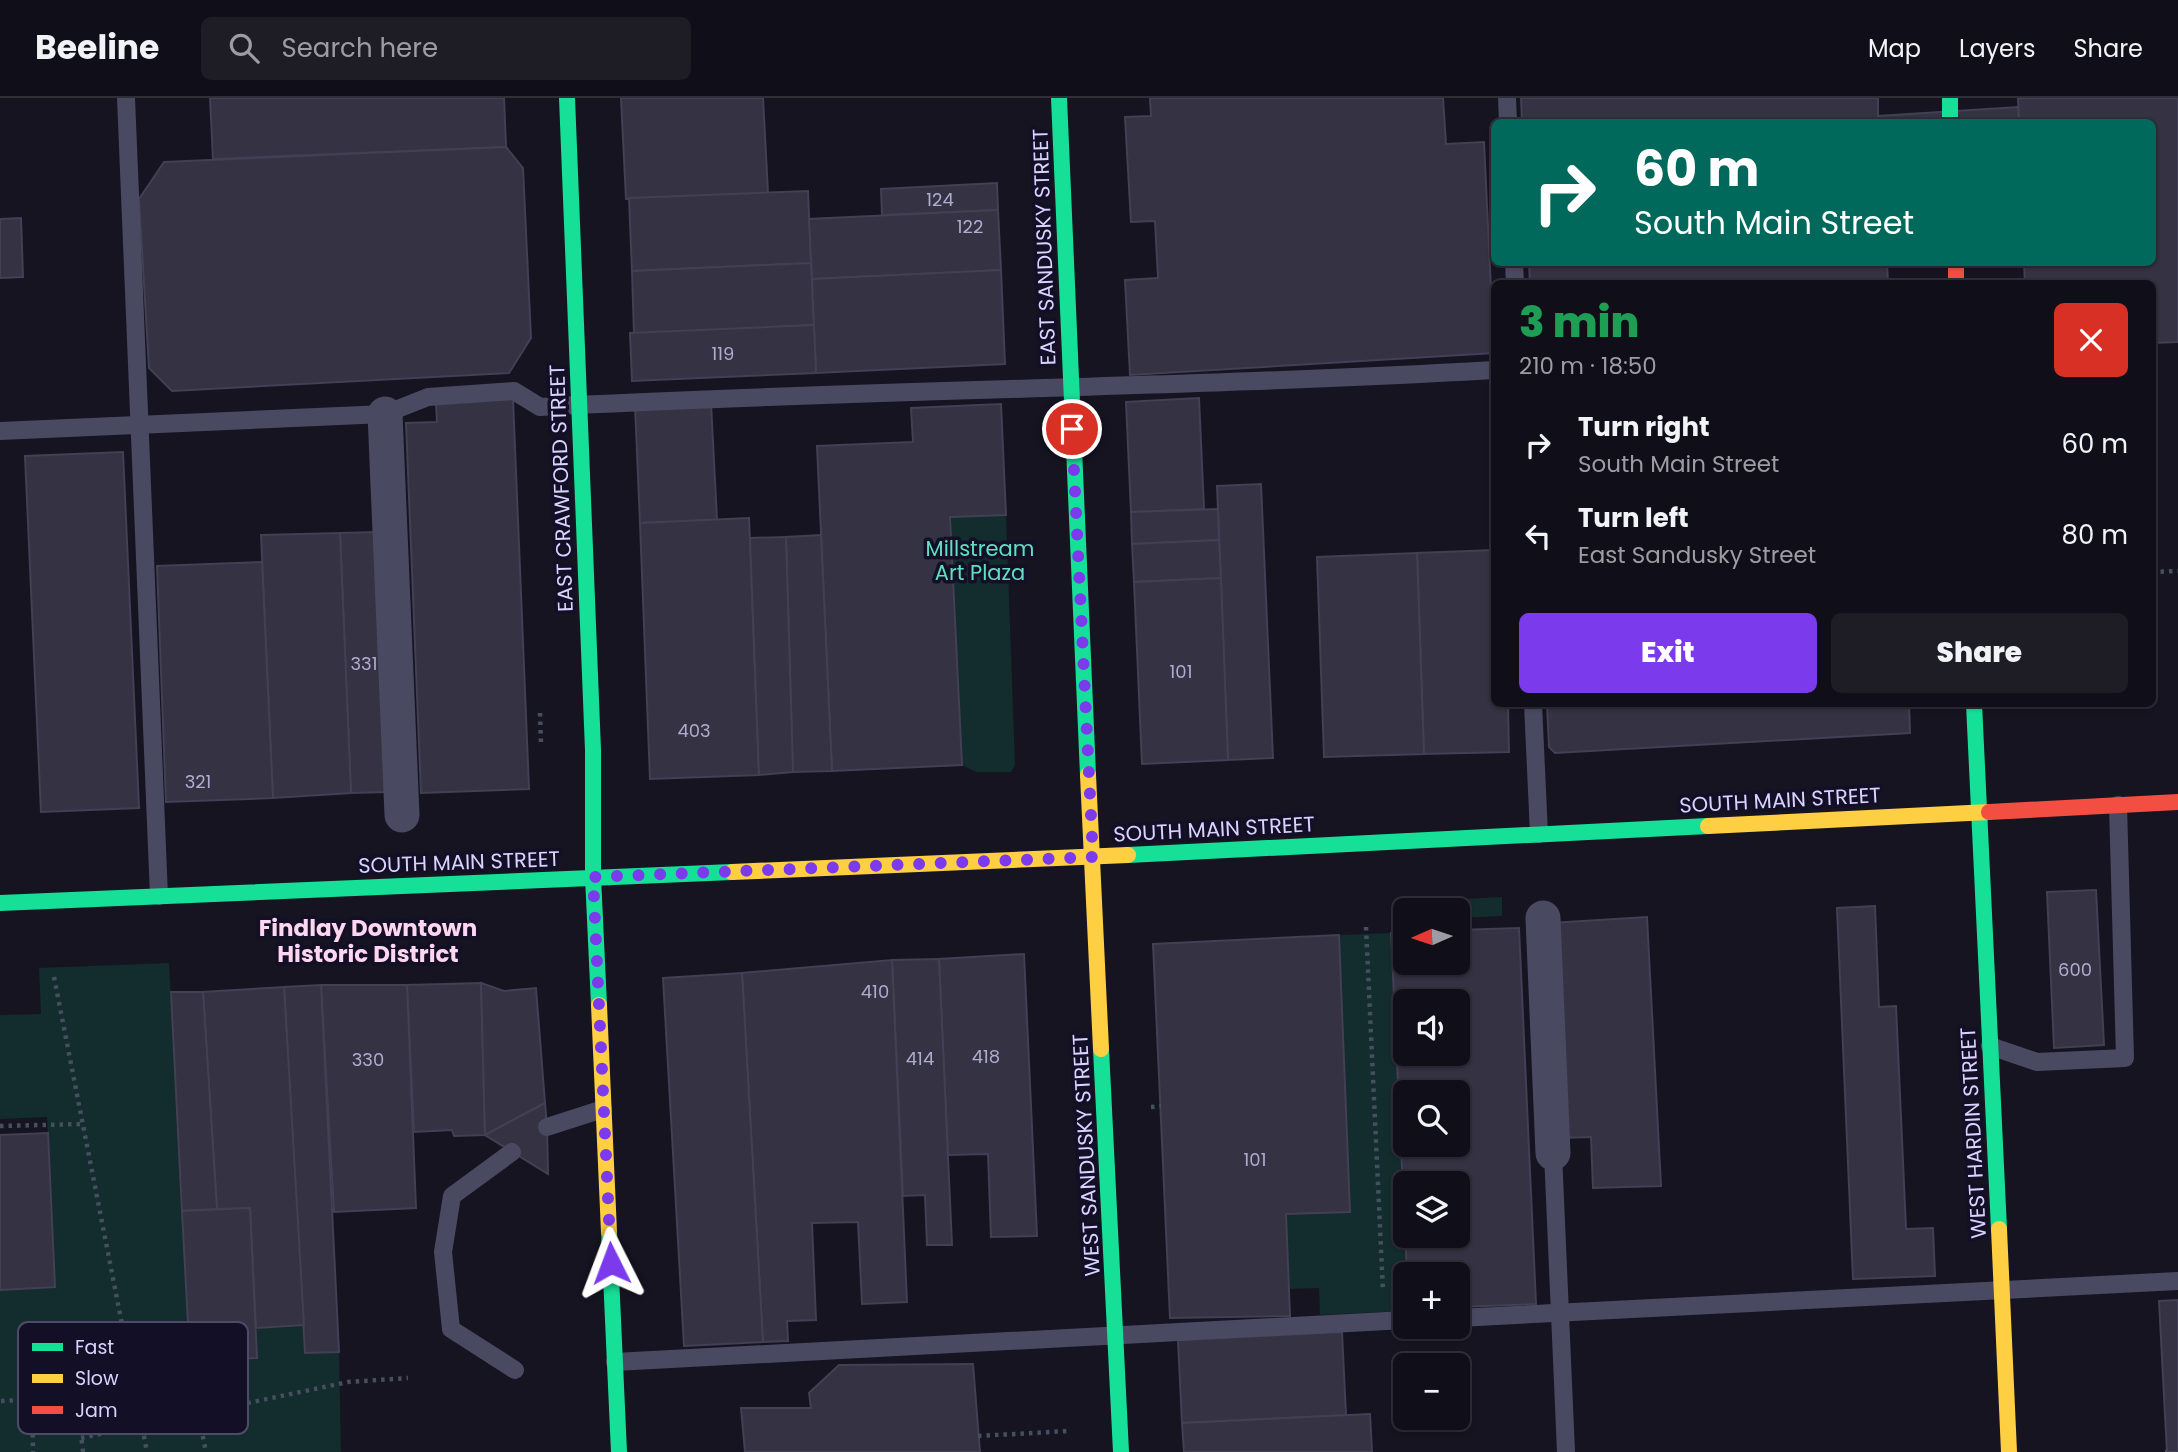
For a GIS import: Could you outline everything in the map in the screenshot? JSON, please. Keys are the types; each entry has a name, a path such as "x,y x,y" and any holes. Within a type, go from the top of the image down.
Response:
{"main road":[{"name":"EAST CRAWFORD STREET","path":"567,98 593,750 593,877 620,1452"},
{"name":"EAST SANDUSKY STREET","path":"1059,98 1093,857"},
{"path":"1950,98 1950,119"},
{"name":"WEST HARDIN STREET","path":"1974,707 2009,1452"},
{"name":"SOUTH MAIN STREET","path":"0,902 1093,857 2178,802"},
{"name":"WEST SANDUSKY STREET","path":"1093,857 1121,1452"}],"street":[{"path":"385,414 402,815"},
{"path":"1543,918 1553,1153"}],"lane":[{"path":"126,98 159,896"},
{"path":"1507,98 1508,119"},
{"path":"0,431 385,414 428,397 514,391 540,407 1071,385 1276,382 1491,370"},
{"path":"1533,707 1539,834"},
{"path":"1989,1046 2037,1062 2125,1058 2118,805"},
{"path":"547,1127 603,1109"},
{"path":"512,1152 452,1196 443,1252 451,1329 515,1370"},
{"path":"1553,1153 1566,1452"},
{"path":"1470,1317 2178,1281"},
{"path":"615,1362 1115,1333 1393,1321"}],"path":[{"path":"2156,572 2178,571"},
{"path":"540,713 541,744"},
{"path":"1366,928 1384,1321"},
{"path":"54,976 122,1322"},
{"path":"1151,1107 1161,1106"},
{"path":"0,1126 83,1124"},
{"path":"248,1403 348,1382 408,1378"},
{"path":"978,1436 1069,1431"},
{"path":"33,1434 33,1452"},
{"path":"81,1434 83,1452"},
{"path":"81,1438 100,1434"},
{"path":"144,1434 147,1452"},
{"path":"202,1434 206,1452"}],"green space":[{"name":"Millstream Art Plaza","path":"1006,515 1015,765 1011,772 976,772 962,765 950,517"},
{"path":"1502,897 1502,916 1470,917 1470,899"},
{"path":"1391,933 1393,1066 1397,1066 1397,1080 1393,1080 1393,1157 1401,1157 1401,1171 1393,1171 1393,1248 1405,1248 1405,1262 1393,1262 1393,1312 1320,1315 1319,1288 1289,1289 1286,1214 1350,1211 1339,935"},
{"path":"169,963 188,1322 18,1322 18,1434 248,1434 248,1358 257,1358 256,1328 304,1325 305,1353 339,1352 341,1452 0,1452 0,1290 55,1286 47,1117 0,1119 0,1015 41,1014 39,968"}],"building":[{"path":"210,98 504,98 506,147 213,159"},
{"path":"621,98 763,98 768,193 626,199"},
{"path":"1150,98 1443,98 1446,144 1484,142 1491,290 1491,353 1130,375 1125,280 1158,278 1155,221 1131,222 1125,117 1151,116"},
{"path":"1521,98 1878,98 1878,119 1522,119"},
{"path":"2018,98 2178,98 2178,342 2156,343 2156,280 2025,280 2024,266 2156,266 2156,119 2019,119"},
{"path":"2018,107 2019,119 1878,119 1878,116"},
{"path":"506,147 523,168 531,338 509,373 172,391 149,368 139,199 164,162"},
{"path":"997,183 998,210 882,215 881,189"},
{"path":"808,191 811,263 632,271 629,198"},
{"path":"998,210 1001,270 812,279 809,219"},
{"path":"21,218 23,277 0,278 0,219"},
{"path":"811,263 814,325 634,334 632,271"},
{"path":"1529,266 1887,266 1888,280 1530,280"},
{"path":"1001,270 1005,364 816,373 812,279"},
{"path":"814,325 816,373 632,381 630,333"},
{"path":"1199,398 1204,509 1131,512 1126,402"},
{"path":"513,399 529,789 421,793 406,423 437,422 436,403"},
{"path":"711,403 717,520 640,523 635,405"},
{"path":"1001,404 1006,515 950,517 962,765 832,771 817,446 913,442 911,408"},
{"path":"123,452 139,808 41,812 25,456"},
{"path":"1261,484 1273,758 1228,760 1217,486"},
{"path":"1218,509 1219,540 1132,544 1131,512"},
{"path":"749,518 759,775 650,779 640,523"},
{"path":"377,532 388,792 351,793 340,533"},
{"path":"340,533 351,793 273,798 261,535"},
{"path":"821,535 832,771 793,772 786,537"},
{"path":"786,537 793,772 759,775 750,538"},
{"path":"1219,540 1221,578 1134,582 1132,544"},
{"path":"1491,550 1491,707 1508,707 1509,752 1424,754 1417,553"},
{"path":"1417,553 1424,754 1324,757 1317,557"},
{"path":"262,562 273,798 166,802 157,566"},
{"path":"1221,578 1228,760 1142,764 1134,582"},
{"path":"1547,707 1909,707 1910,733 1555,753 1549,747"},
{"path":"2096,890 2104,1045 2054,1048 2047,892"},
{"path":"1875,906 1879,1007 1896,1006 1906,1229 1933,1228 1935,1276 1853,1279 1837,908"},
{"path":"1647,917 1661,1186 1593,1188 1591,1137 1560,1138 1551,923"},
{"path":"1519,928 1536,1304 1470,1307 1470,1262 1406,1262 1406,1248 1470,1248 1470,1171 1402,1171 1402,1157 1470,1157 1470,1080 1398,1080 1397,1066 1470,1066 1470,989 1394,989 1391,933 1393,975 1470,975 1470,930"},
{"path":"1339,935 1350,1212 1286,1214 1290,1316 1170,1318 1153,944"},
{"path":"1024,954 1037,1236 991,1237 988,1154 948,1155 939,959"},
{"path":"939,959 952,1245 927,1245 925,1195 903,1196 892,960"},
{"path":"892,960 907,1302 862,1304 858,1222 812,1223 816,1320 787,1321 788,1341 763,1342 742,973"},
{"path":"742,973 763,1342 684,1346 663,978"},
{"path":"481,983 485,1135 454,1136 452,1130 414,1132 407,985"},
{"path":"481,983 504,991 536,988 545,1103 485,1135"},
{"path":"321,985 407,985 416,1208 334,1212"},
{"path":"321,985 339,1352 305,1353 284,987"},
{"path":"284,987 304,1325 256,1328 250,1208 217,1209 203,992"},
{"path":"171,992 203,992 217,1209 182,1211"},
{"path":"545,1103 547,1127 548,1174 485,1135"},
{"path":"48,1133 55,1287 0,1290 0,1135"},
{"path":"250,1208 257,1358 248,1358 248,1322 188,1322 182,1211"},
{"path":"2178,1300 2178,1452 2167,1452 2159,1301"},
{"path":"1342,1332 1346,1415 1182,1423 1178,1340"},
{"path":"973,1364 980,1452 745,1452 741,1408 811,1408 809,1393 839,1365"},
{"path":"1370,1414 1372,1452 1184,1452 1182,1423"}],"traffic: fast":[{"path":"567,98 593,750 593,877 599,1005"},
{"path":"1059,98 1088,775"},
{"path":"1950,98 1950,119"},
{"path":"1974,707 1999,1229"},
{"path":"1128,855 1708,826"},
{"path":"0,903 732,872"},
{"path":"1101,1049 1121,1452"},
{"path":"609,1232 619,1452"}],"traffic: slow":[{"path":"1088,775 1101,1049"},
{"path":"1708,826 1989,812"},
{"path":"732,872 1128,855"},
{"path":"599,1005 609,1232"},
{"path":"1999,1229 2009,1452"}],"traffic: jam":[{"path":"1956,266 1956,280"},
{"path":"1989,812 2178,802"}],"district":[{"name":"Findlay Downtown Historic District","path":"368,941"}],"route":[{"path":"611,1263 593,877 1093,857 1072,429"}]}
